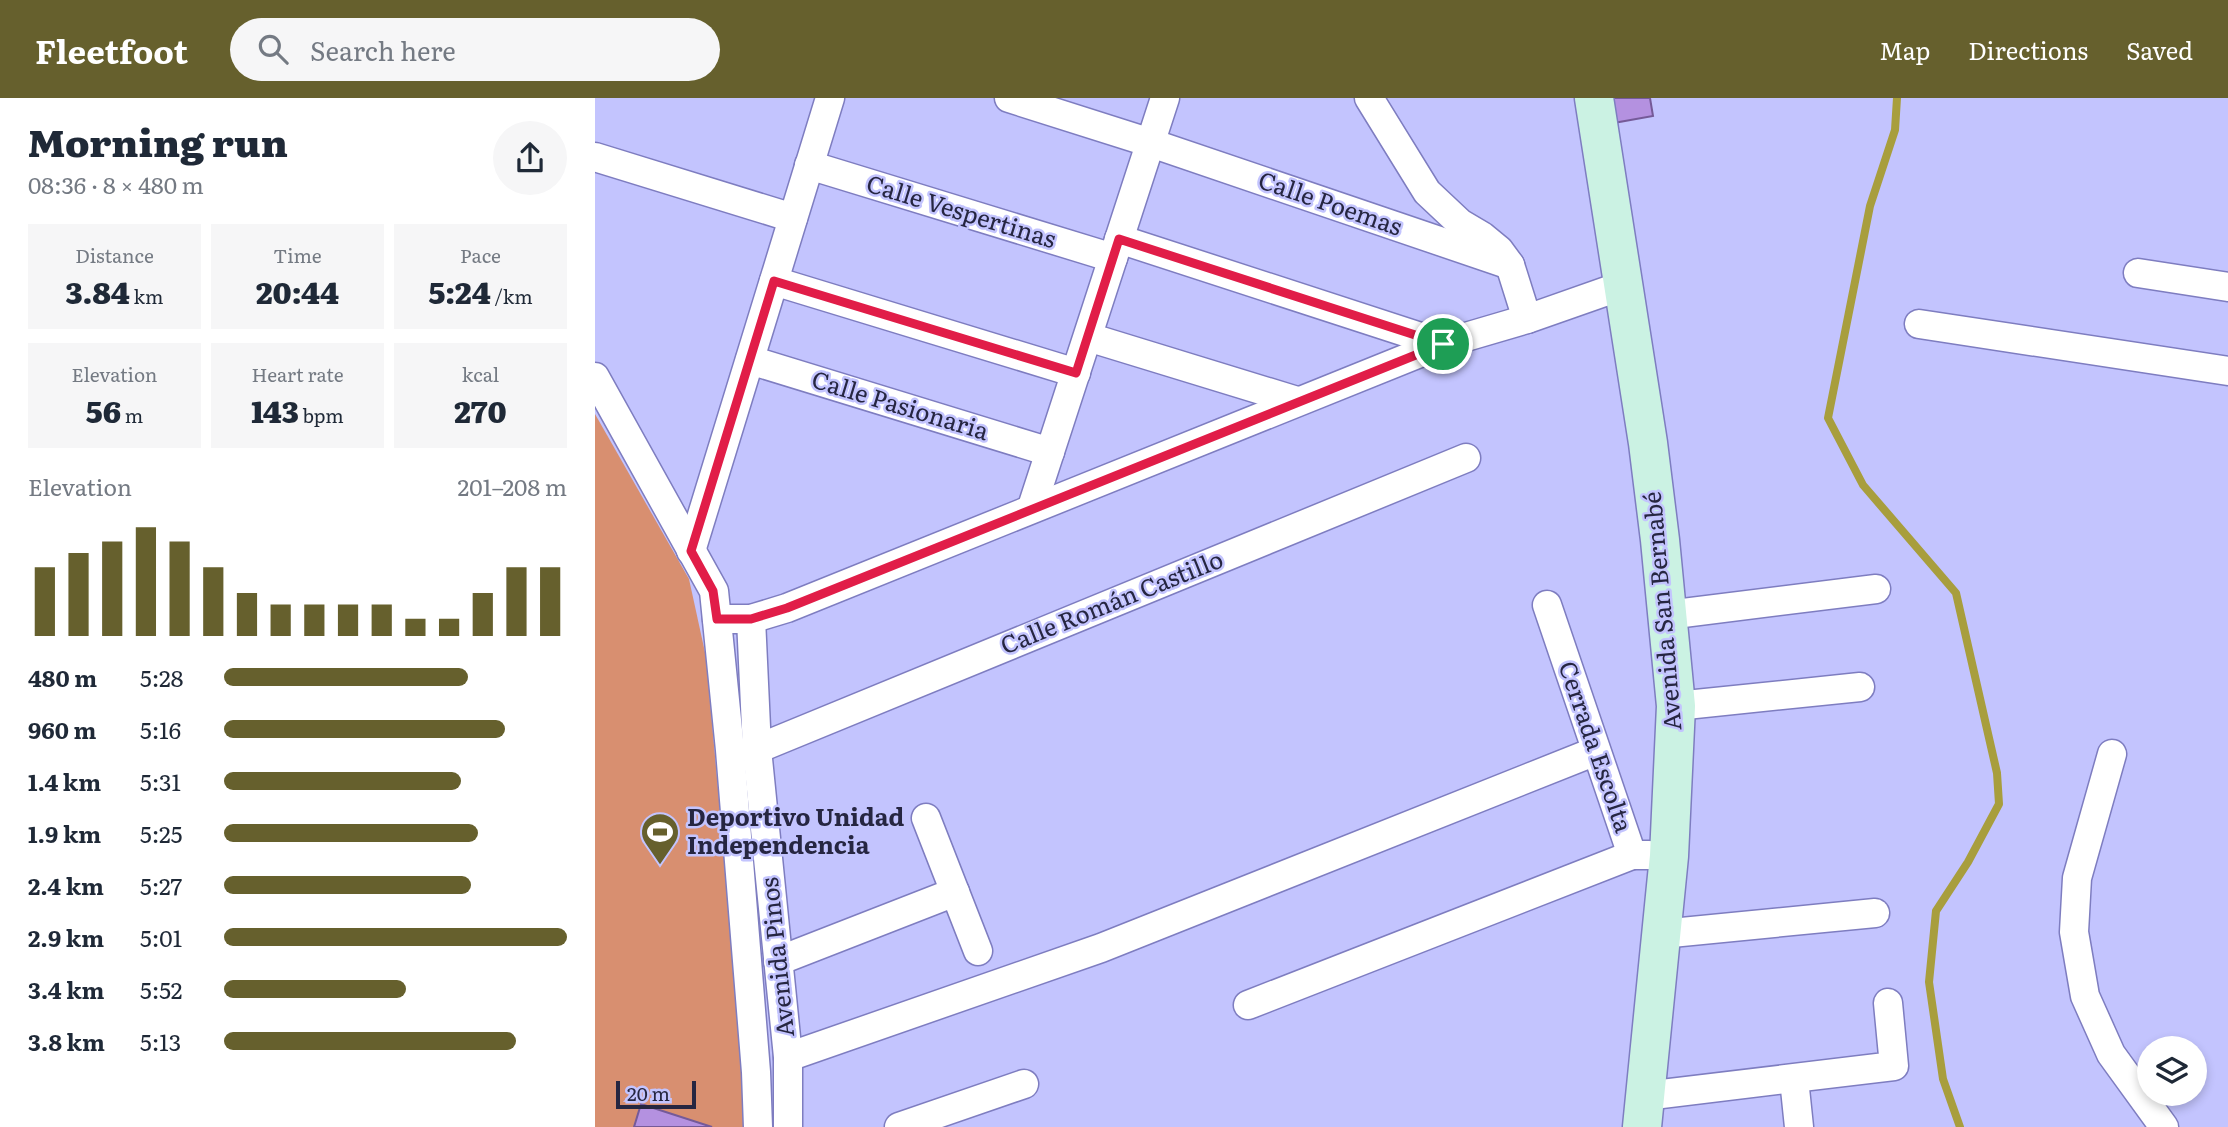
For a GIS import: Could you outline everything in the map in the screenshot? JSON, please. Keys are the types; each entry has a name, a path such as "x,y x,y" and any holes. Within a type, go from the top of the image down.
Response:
{"main road":[{"name":"Avenida San Bernabé","path":"1594,98 1648,443 1676,706 1651,855 1661,934 1643,1112"}],"street":[{"path":"691,551 830,98"},
{"name":"Calle Poemas","path":"1009,98 1151,143 1510,265"},
{"path":"1033,508 1165,98"},
{"path":"1369,98 1427,192 1460,223 1499,250 1510,265 1527,319"},
{"path":"595,158 793,218"},
{"name":"Calle Vespertinas","path":"809,165 1116,248 1443,344"},
{"path":"2138,273 2228,287"},
{"path":"774,281 1076,373"},
{"path":"717,619 751,619 787,608 1443,344 1527,319 1624,285"},
{"path":"1919,324 2228,371"},
{"path":"1088,337 1297,401"},
{"name":"Calle Pasionaria","path":"750,360 1050,452"},
{"name":"Avenida Pinos","path":"595,377 713,591 753,1031 758,1127"},
{"name":"Calle Román Castillo","path":"757,749 1466,458"},
{"path":"1667,615 1876,589"},
{"name":"Cerrada Escolta","path":"1547,605 1596,751 1651,855"},
{"name":"Avenida Pinos","path":"751,619 757,749 788,1057 788,1127"},
{"path":"1676,706 1860,687"},
{"path":"788,1057 1101,948 1596,751"},
{"path":"2112,754 2077,878 2074,932 2085,996 2111,1054 2164,1127"},
{"path":"926,818 978,951"},
{"path":"1248,1005 1651,855"},
{"path":"778,961 955,892"},
{"path":"1661,934 1875,913"},
{"path":"1643,1112 1794,1079 1894,1066 1888,1003"},
{"path":"1794,1079 1799,1127"},
{"path":"899,1127 1024,1083"}],"shaded area":[{"name":"Deportivo Unidad Independencia","path":"595,414 689,579 706,657 744,1075 744,1127 595,1127"}],"building":[{"path":"1604,98 1650,98 1653,116 1608,124"},
{"path":"641,1104 712,1127 634,1127"}],"waterway":[{"path":"1897,98 1895,130 1870,206 1828,418 1863,485 1956,593 1997,773 1999,804 1968,862 1936,911 1929,982 1943,1079 1960,1127"}],"place":[{"name":"Deportivo Unidad Independencia","path":"660,866"}],"route":[{"path":"1119,239 1443,344 787,608 751,619 717,619 713,591 691,551 774,281 1076,373 1119,239"}]}
